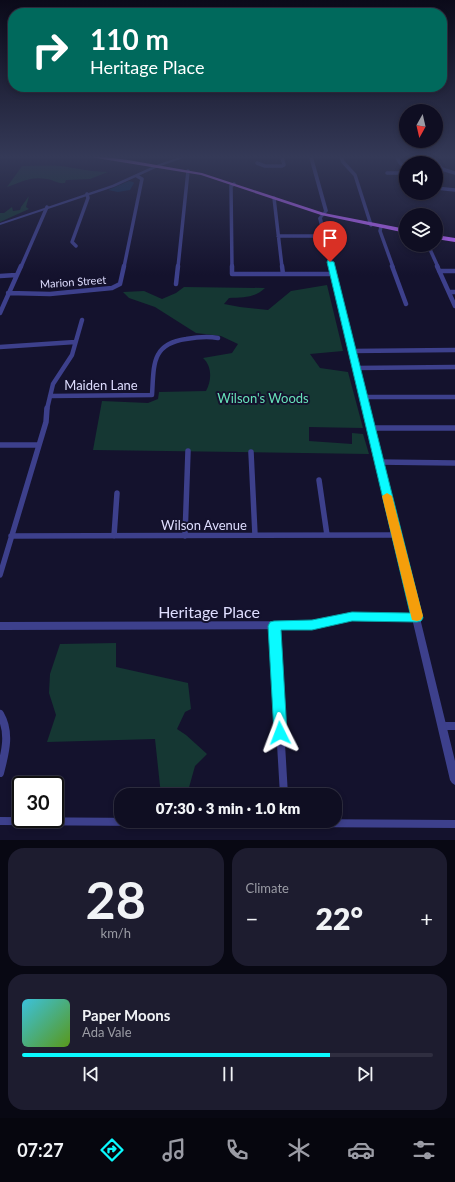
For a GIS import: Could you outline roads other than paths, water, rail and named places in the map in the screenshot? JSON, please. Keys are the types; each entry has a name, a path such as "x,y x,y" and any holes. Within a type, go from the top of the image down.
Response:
{"main road":[{"path":"269,196 323,214 399,230"},
{"path":"443,238 455,240"}],"street":[{"path":"0,224 80,196"},
{"path":"76,246 72,242 88,196"},
{"name":"Marion Street","path":"8,294 50,294 112,288 120,284 138,196"},
{"path":"176,284 185,196"},
{"path":"231,196 232,274 332,274"},
{"path":"322,196 326,211 320,218 332,274 397,535 455,780"},
{"path":"361,196 370,225"},
{"path":"274,198 283,274"},
{"path":"0,313 47,207"},
{"path":"381,227 380,231 406,304"},
{"path":"278,236 324,236"},
{"path":"431,252 455,306"},
{"path":"439,271 455,271"},
{"path":"0,276 16,275"},
{"path":"449,292 455,292"},
{"path":"0,576 46,422 50,396 56,379 72,355 82,320"},
{"name":"Maiden Lane","path":"50,396 152,395 155,362 159,349 172,340 184,338 218,338"},
{"path":"0,347 26,346 54,341 75,342"},
{"path":"352,351 455,350"},
{"path":"355,368 455,367"},
{"path":"362,397 455,397"},
{"path":"370,428 455,428"},
{"path":"0,445 39,445"},
{"path":"185,536 188,452"},
{"path":"251,452 255,535"},
{"path":"378,462 455,463"},
{"path":"319,480 327,535"},
{"path":"114,536 117,493"},
{"name":"Wilson Avenue","path":"12,536 397,535"},
{"name":"Heritage Place","path":"0,626 274,626 312,625 352,616 417,618"},
{"path":"274,626 284,788"},
{"path":"0,714 5,721 7,739 0,773"},
{"path":"442,726 455,726"},
{"path":"0,821 114,821"},
{"path":"342,822 455,824"}],"park label":[{"name":"Wilson's Woods","path":"263,398"}]}
